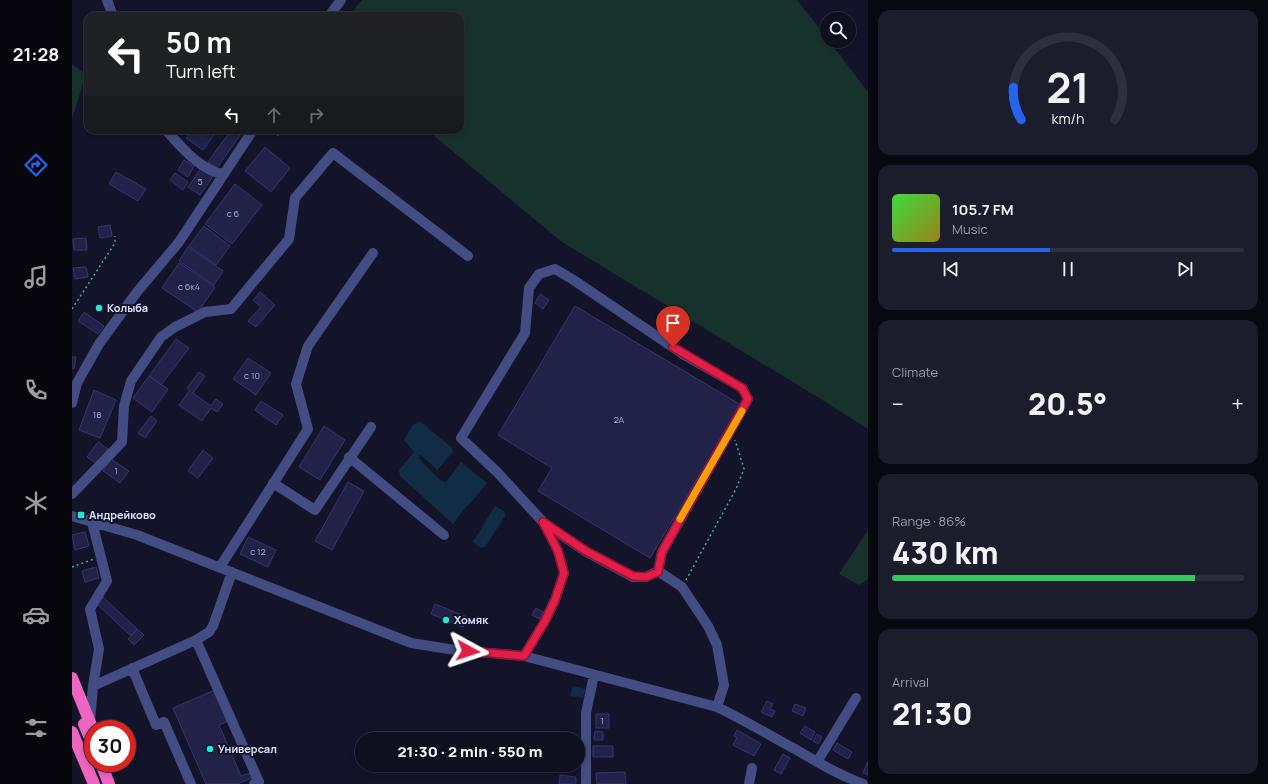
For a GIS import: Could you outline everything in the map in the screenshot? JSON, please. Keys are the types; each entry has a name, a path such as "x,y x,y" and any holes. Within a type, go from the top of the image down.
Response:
{"highway":[{"path":"72,678 89,720"},
{"path":"72,693 84,723"},
{"path":"72,732 94,784"},
{"path":"104,772 109,784"},
{"path":"110,772 115,784"}],"street":[{"path":"107,0 112,12"},
{"path":"332,12 341,0"},
{"path":"169,134 184,151 203,165 216,173 224,174"},
{"path":"72,403 77,383 98,344 137,292 179,242 250,134"},
{"path":"72,494 122,442 124,406 131,381 162,337 174,327 205,312 231,309 289,239 295,198 333,153 468,256"},
{"path":"220,567 308,429 296,384 308,346 373,253"},
{"path":"555,269 572,278 686,356 742,388 748,399 662,552 658,572 646,577 633,576 586,551 543,522 498,473 460,438 525,333 529,288 539,274 555,269"},
{"path":"274,483 315,510 370,427"},
{"path":"350,457 444,535"},
{"path":"72,516 136,535 411,643 455,650 524,656 717,707 851,780 863,784"},
{"path":"91,720 93,686 99,649 90,609 107,581 92,522"},
{"path":"524,656 545,621 555,600 564,573 558,551 543,522"},
{"path":"93,686 196,640 209,632 213,626 232,572"},
{"path":"658,572 682,587 708,626 717,644 724,685 717,707"},
{"path":"196,640 259,782 254,784"},
{"path":"132,668 156,725 164,722 191,784"},
{"path":"586,784 586,713 594,675"},
{"path":"817,762 856,698"},
{"path":"749,784 752,768"}],"path":[{"path":"72,309 115,242 115,236"},
{"path":"682,587 736,489 744,469 731,430"},
{"path":"72,567 101,556"}],"green space":[{"path":"362,0 797,0 820,29 820,48 834,48 868,92 868,429 562,242 432,134 464,134 464,12 352,12"},
{"path":"72,65 84,73 84,80 72,119"},
{"path":"868,530 868,579 859,585 839,574"}],"water":[{"path":"420,421 452,448 453,452 437,470 420,454 418,458 440,480 446,482 461,462 487,483 463,510 453,524 400,476 399,470 414,452 404,440 413,425"},
{"path":"495,506 504,511 505,516 485,547 481,548 473,542"},
{"path":"573,686 585,689 583,698 570,696"}],"building":[{"path":"189,134 215,134 203,150 186,138"},
{"path":"228,134 240,135 217,168 208,162"},
{"path":"265,147 290,168 271,192 245,171"},
{"path":"184,160 194,166 188,177 178,170"},
{"path":"201,168 213,176 200,195 188,187"},
{"path":"116,172 146,189 138,201 109,184"},
{"path":"175,173 188,182 183,190 170,180"},
{"path":"235,184 262,205 232,244 205,224"},
{"path":"110,225 112,236 100,238 98,227"},
{"path":"204,226 230,246 216,265 189,246"},
{"path":"86,238 87,250 74,250 73,239"},
{"path":"188,247 223,271 214,285 179,261"},
{"path":"179,263 215,287 198,312 162,288"},
{"path":"86,267 88,277 75,279 73,268"},
{"path":"260,292 275,305 256,327 248,321 261,307 253,300"},
{"path":"540,294 549,300 543,309 535,303"},
{"path":"575,306 741,405 650,558 538,491 552,468 498,435"},
{"path":"84,312 104,326 98,334 78,321"},
{"path":"176,339 189,348 161,385 149,376"},
{"path":"72,357 76,357 74,369 72,369"},
{"path":"248,358 271,373 256,395 233,379"},
{"path":"199,372 205,376 193,393 211,406 216,399 223,404 217,412 211,408 202,421 179,405 190,390 187,388"},
{"path":"149,376 168,389 152,412 133,398"},
{"path":"94,390 116,400 100,438 79,430"},
{"path":"261,401 283,415 276,425 255,410"},
{"path":"151,416 157,421 145,438 138,433"},
{"path":"324,426 345,440 320,480 299,467"},
{"path":"98,442 108,449 97,464 87,457"},
{"path":"203,450 213,458 198,478 188,471"},
{"path":"111,459 129,471 120,483 103,471"},
{"path":"348,482 364,491 332,550 315,541"},
{"path":"85,532 89,546 75,550 72,535"},
{"path":"248,537 276,550 268,567 240,554"},
{"path":"96,567 99,578 85,582 82,571"},
{"path":"103,597 137,629 131,636 97,604"},
{"path":"435,604 467,617 463,627 431,614"},
{"path":"536,608 543,612 540,619 532,615"},
{"path":"137,629 144,635 134,645 128,639"},
{"name":"Универсал","path":"215,690 228,721 219,725 241,776 250,773 252,778 237,784 206,784 173,708"},
{"path":"767,701 773,704 770,709 775,711 772,717 761,712"},
{"path":"795,704 806,708 803,716 792,711"},
{"path":"596,714 609,714 609,728 596,728"},
{"path":"805,726 815,732 811,740 800,733"},
{"path":"737,730 761,744 754,756 733,745 737,738 734,736"},
{"path":"595,731 603,732 603,740 594,740"},
{"path":"817,734 822,737 818,744 813,741"},
{"path":"837,743 852,752 848,759 833,750"},
{"path":"593,746 613,746 613,757 593,757"},
{"path":"783,754 790,758 781,774 774,770"},
{"path":"868,761 868,775 863,773"},
{"path":"625,772 626,784 597,784 596,773"},
{"path":"560,775 576,777 576,784 559,784"}],"slow traffic":[{"path":"680,519 742,411"}],"place":[{"name":"Колыба","path":"99,308"},
{"name":"Андрейково","path":"81,515"},
{"name":"Хомяк","path":"446,620"},
{"name":"Универсал","path":"210,749"}],"route":[{"path":"468,651 524,656 545,621 555,600 564,573 558,551 543,522 586,551 633,576 646,577 658,572 662,552 668,540 748,399 742,388 673,347"}]}
